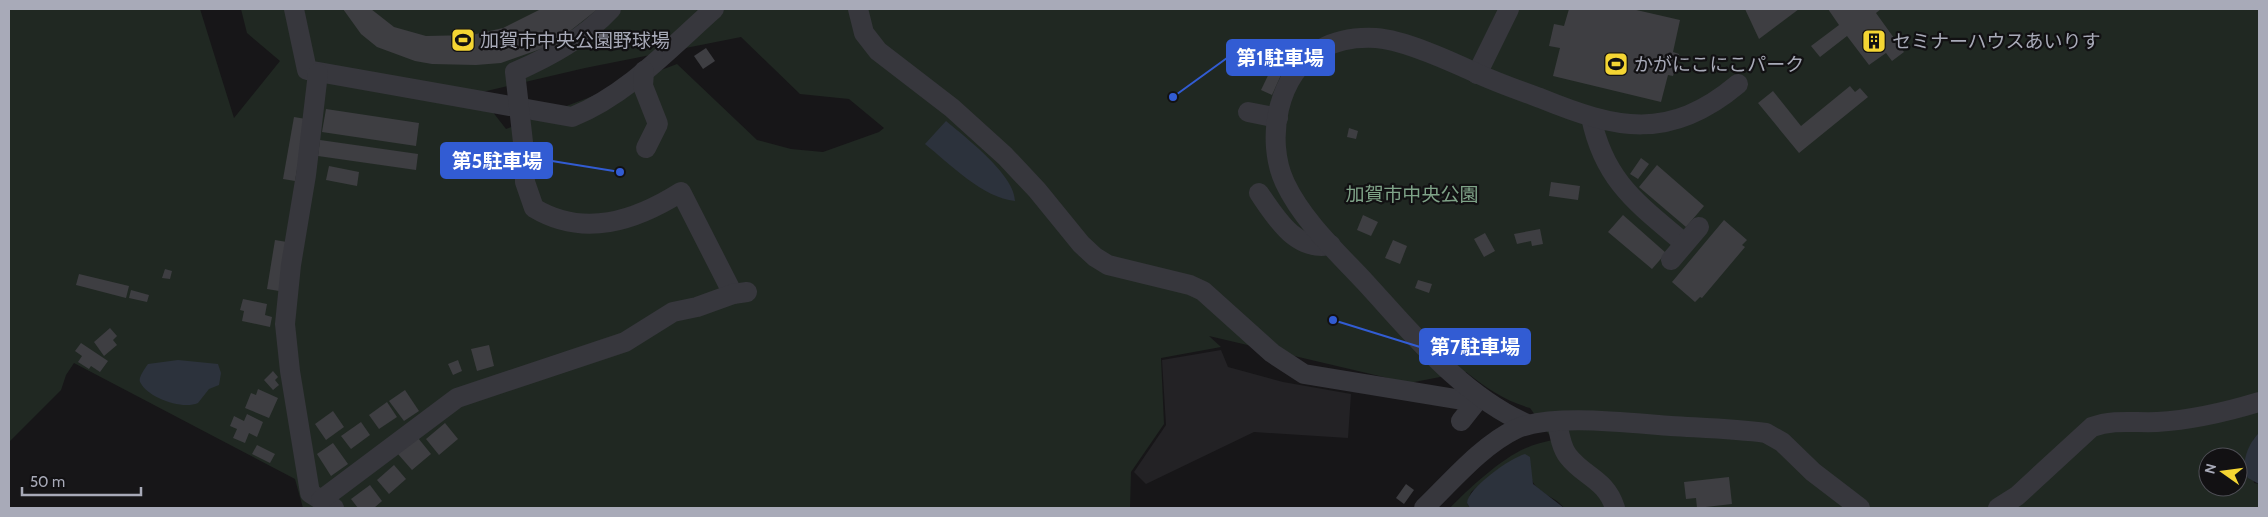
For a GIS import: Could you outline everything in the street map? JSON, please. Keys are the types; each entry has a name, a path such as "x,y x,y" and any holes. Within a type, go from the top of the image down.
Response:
{"street":[{"path":"294,9 313,72 306,175 290,265 285,324 290,372 310,493 327,504 457,398 625,342 672,312 697,307 740,293 681,192 639,214 608,222 579,225 551,218 534,208 525,182 515,72 558,52 578,38 611,9"},
{"path":"313,72 572,117 595,108 644,70 714,9"},
{"path":"858,9 864,33 878,51 952,108 986,138 1037,190 1081,244 1108,265 1190,284 1203,291 1272,353 1304,374 1462,400 1480,396"},
{"path":"1477,74 1509,9"},
{"path":"1527,424 1510,417 1480,396 1445,367 1331,245 1297,204 1284,181 1276,156 1280,106 1289,83 1301,66 1319,49 1337,42 1358,38 1378,38 1444,58 1477,74 1591,117 1611,122 1645,126 1672,121 1705,107 1738,84"},
{"path":"644,70 643,86 658,124 646,148"},
{"path":"1248,112 1278,118"},
{"path":"1591,117 1597,144 1604,160 1624,190 1684,244"},
{"path":"1259,193 1282,225 1301,241 1318,248 1331,245"},
{"path":"1671,260 1698,228"},
{"path":"1462,421 1480,396"},
{"path":"1998,508 2017,496 2092,427 2107,422 2158,422 2196,417 2259,402"},
{"path":"1424,508 1488,447 1505,435 1527,424 1596,421 1766,433 1782,442 1813,472 1860,508"},
{"path":"1557,422 1568,456 1602,484 1612,496 1616,508"}],"shaded area":[{"path":"946,121 976,146 998,168 1013,191 1015,201 1003,199 979,187 925,144"},
{"path":"1221,350 1228,367 1283,382 1351,394 1348,438 1254,432 1146,484 1134,472 1166,425 1162,360"},
{"path":"178,360 218,364 221,373 219,385 209,389 198,403 191,405 175,404 166,401 144,388 140,380 148,364"},
{"path":"2259,433 2259,484 2248,478 2248,450"},
{"path":"1525,454 1530,457 1533,484 1564,508 1470,508 1467,503 1469,497 1482,482 1500,467"}],"green space":[{"name":"加賀市中央公園","path":"9,9 200,9 234,118 280,61 247,33 241,9 2259,9 2259,433 2253,440 2254,483 2259,484 2259,508 1564,508 1540,491 1531,476 1498,469 1471,492 1467,503 1470,508 1450,508 1496,466 1529,447 1553,440 1530,408 1512,402 1496,393 1466,372 1409,383 1209,336 1221,347 1161,358 1164,424 1131,472 1130,508 303,508 295,479 74,363 66,375 61,390 9,442","holes":["741,37 800,94 849,99 884,128 879,132 823,152 791,149 757,140 677,64 506,129 478,93 585,68"]}],"building":[{"name":"加賀市中央公園野球場","path":"343,9 371,9 394,27 426,36 472,35 503,28 541,9 598,9 552,45 501,63 476,65 432,64 415,61 377,47 361,34"},
{"name":"かがにこにこパーク","path":"1569,9 1632,9 1680,20 1673,52 1679,54 1673,76 1668,75 1661,102 1553,76 1560,48 1549,46 1554,24 1564,26"},
{"path":"1745,9 1799,9 1759,39"},
{"name":"セミナーハウスあいりす","path":"1828,9 1881,9 1876,13 1904,52 1892,61 1886,53 1869,65 1847,36 1820,57 1811,46 1839,25"},
{"path":"706,48 715,61 703,69 694,56"},
{"path":"1275,61 1285,66 1272,95 1261,90"},
{"path":"1850,86 1855,92 1860,88 1868,97 1799,153 1758,103 1773,91 1801,126"},
{"path":"326,109 419,123 416,146 322,132"},
{"path":"294,117 306,119 295,181 283,179"},
{"path":"1349,128 1358,131 1356,139 1347,137"},
{"path":"320,140 418,154 416,170 318,156"},
{"path":"1641,158 1649,164 1638,179 1630,174"},
{"path":"1657,165 1704,206 1686,227 1639,187"},
{"path":"329,166 359,172 357,186 326,180"},
{"path":"1551,182 1580,186 1578,200 1549,196"},
{"path":"1363,215 1378,222 1371,236 1357,230"},
{"path":"1623,215 1666,253 1652,269 1608,232"},
{"path":"1724,220 1747,240 1742,245 1745,247 1702,298 1700,297 1695,302 1672,282"},
{"path":"1540,229 1543,244 1532,246 1531,241 1517,244 1514,234"},
{"path":"1485,233 1495,251 1484,257 1474,239"},
{"path":"275,240 287,242 279,291 267,289"},
{"path":"1393,240 1407,246 1400,264 1385,258"},
{"path":"165,269 172,271 170,279 162,278"},
{"path":"79,274 129,286 126,298 76,285"},
{"path":"1418,280 1432,284 1429,293 1415,288"},
{"path":"131,290 149,295 147,302 129,298"},
{"path":"243,299 267,304 265,315 272,317 270,327 242,321 244,311 240,310"},
{"path":"110,328 117,336 113,340 117,345 104,356 94,342"},
{"path":"81,343 108,361 100,372 91,366 89,369 78,362 82,356 75,351"},
{"path":"489,345 494,366 477,371 471,349"},
{"path":"458,360 462,371 453,375 448,364"},
{"path":"273,371 278,377 275,380 279,385 273,390 264,380"},
{"path":"258,389 278,398 269,418 245,408 251,393 256,395"},
{"path":"405,390 419,411 404,421 389,401"},
{"path":"387,402 397,417 379,429 369,415"},
{"path":"333,411 344,427 326,440 315,424"},
{"path":"247,414 263,422 257,437 249,433 245,443 233,438 237,429 230,426 234,416 244,421"},
{"path":"361,422 370,435 351,449 341,436"},
{"path":"445,423 458,439 439,455 426,439"},
{"path":"418,438 431,454 412,470 398,454"},
{"path":"333,443 348,464 331,476 317,454"},
{"path":"257,445 275,454 270,463 252,454"},
{"path":"394,465 406,479 389,494 377,480"},
{"path":"1729,477 1732,504 1697,508 1696,498 1686,499 1684,482"},
{"path":"1406,484 1414,490 1404,504 1396,498"},
{"path":"370,485 382,501 374,508 358,508 351,499"}],"place":[{"name":"加賀市中央公園野球場","path":"463,40"},
{"name":"セミナーハウスあいりす","path":"1874,41"},
{"name":"かがにこにこパーク","path":"1616,64"},
{"name":"第1駐車場","path":"1173,97"},
{"name":"第5駐車場","path":"620,172"},
{"name":"第7駐車場","path":"1333,320"}]}
